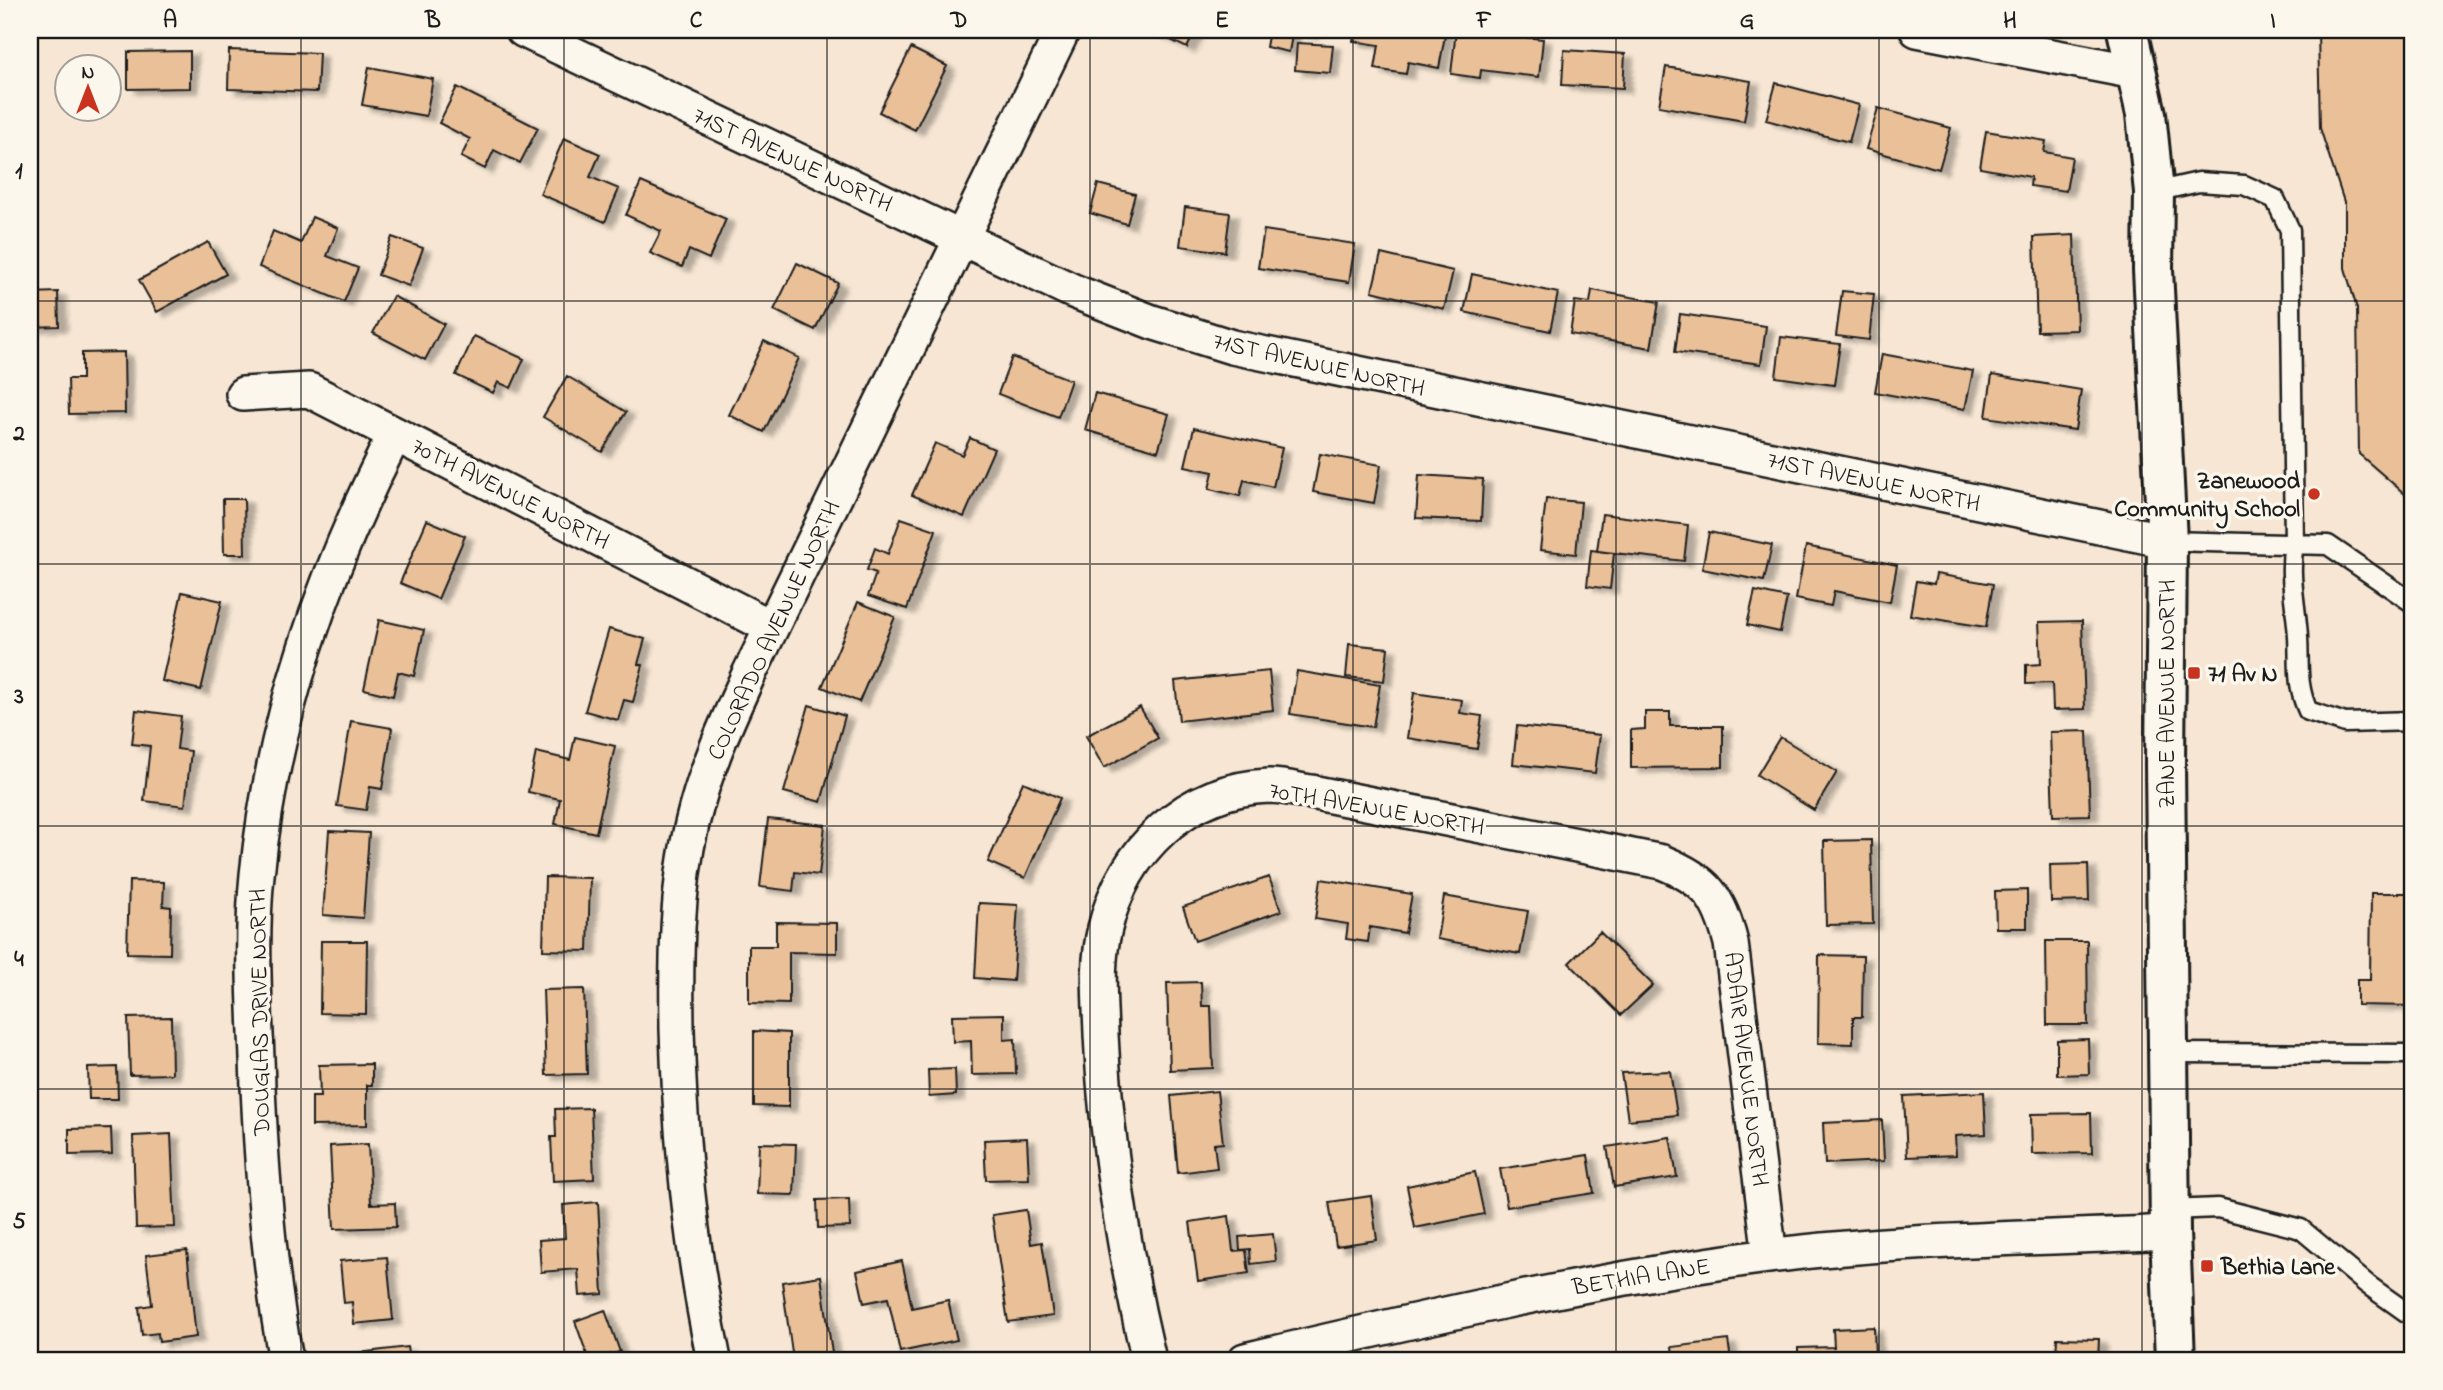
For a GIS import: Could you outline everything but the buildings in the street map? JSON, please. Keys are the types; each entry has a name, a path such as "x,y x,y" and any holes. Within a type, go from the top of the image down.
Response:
{"street":[{"name":"71ST AVENUE NORTH","path":"523,30 1073,291 1153,322 1232,347 2167,541"},
{"name":"COLORADO AVENUE NORTH","path":"714,1360 690,1212 679,1097 676,981 679,902 692,824 715,748 771,627 1063,30"},
{"path":"1917,30 2135,72"},
{"name":"ZANE AVENUE NORTH","path":"2127,30 2146,114 2154,192 2153,270 2167,541 2169,1221 2175,1360"},
{"name":"70TH AVENUE NORTH","path":"243,394 309,390 771,627"},
{"name":"DOUGLAS DRIVE NORTH","path":"286,1360 262,1167 254,981 257,877 272,773 295,672 328,575 395,434"},
{"name":"70TH AVENUE NORTH","path":"1149,1360 1119,1220 1104,1095 1099,968 1104,931 1114,895 1132,860 1149,842 1191,808 1229,792 1270,786 1662,862 1685,871 1708,887"},
{"name":"ADAIR AVENUE NORTH","path":"1708,887 1724,915 1731,943 1770,1256"},
{"name":"BETHIA LANE","path":"1245,1360 1585,1283 1770,1256 2169,1221"}],"lane":[{"path":"2154,192 2199,182 2244,185 2275,199 2290,230 2294,543 2290,570 2298,627 2299,691 2308,711 2345,723 2413,720"},
{"path":"2167,541 2328,545 2413,603"},
{"path":"2168,1053 2413,1054"},
{"path":"2169,1221 2218,1208 2301,1229 2368,1285 2413,1317"}],"place":[{"name":"Zanewood Community School","path":"2314,494"},
{"name":"71 Av N","path":"2194,673"},
{"name":"Bethia Lane","path":"2207,1266"}]}
